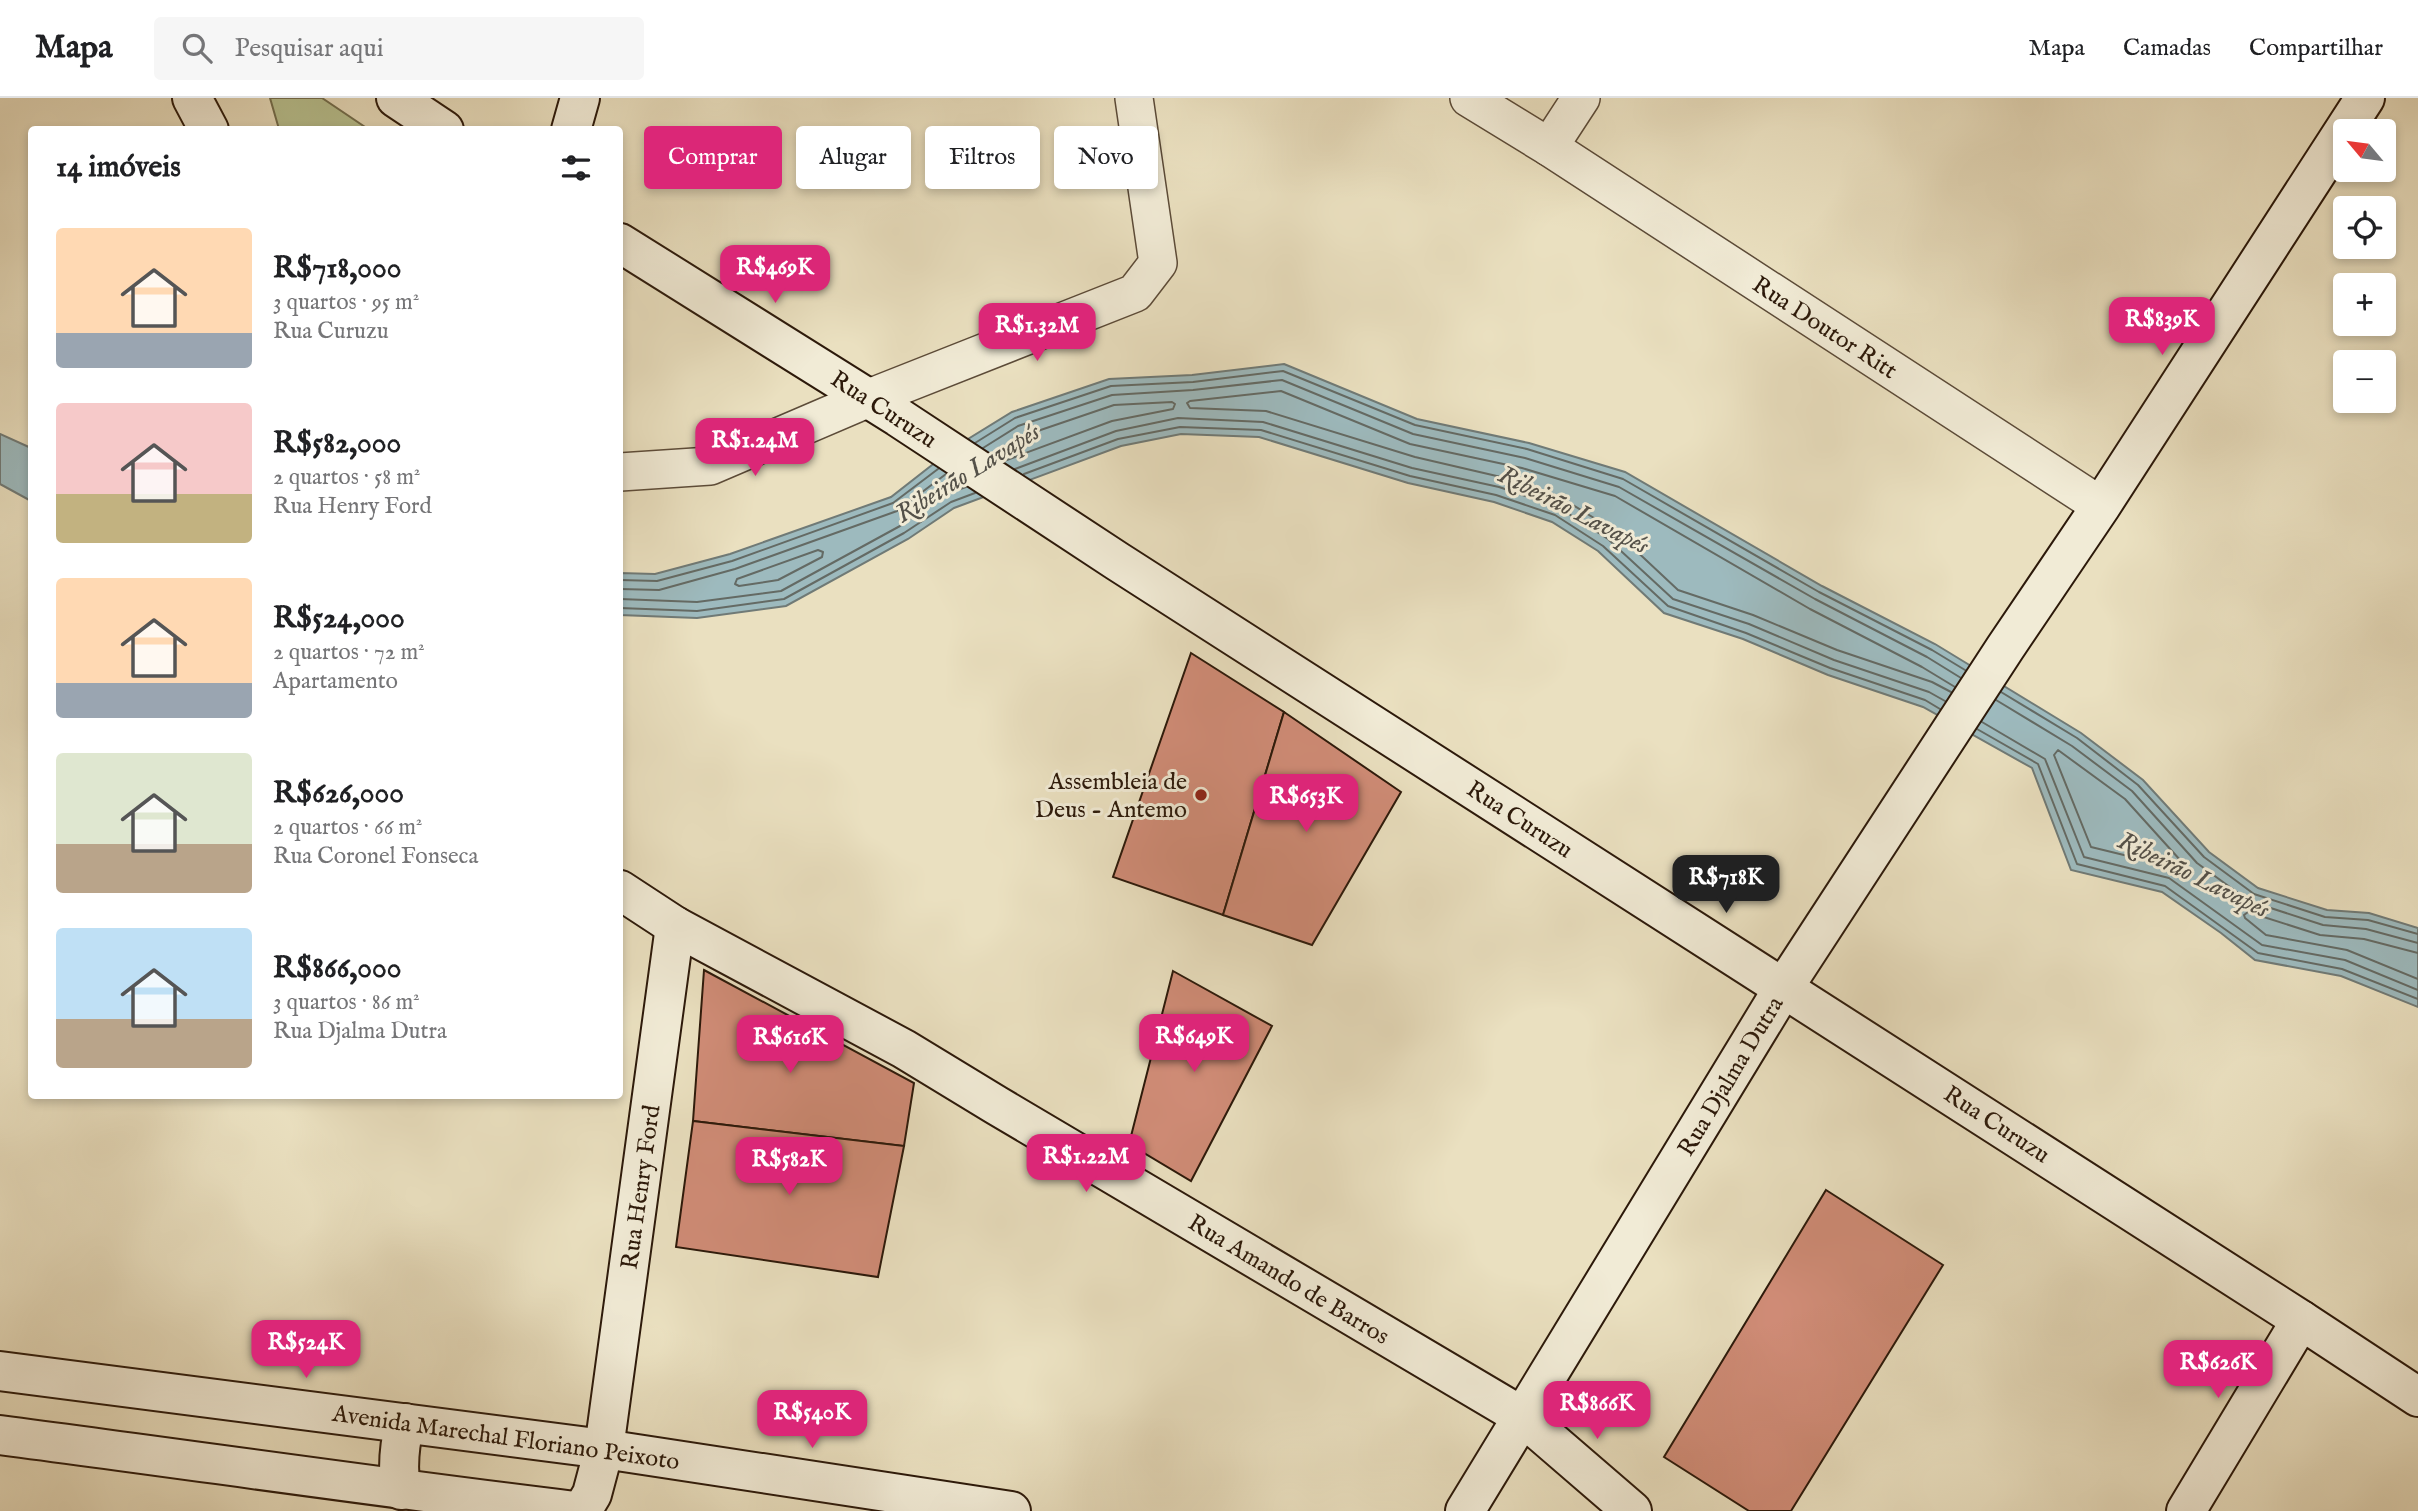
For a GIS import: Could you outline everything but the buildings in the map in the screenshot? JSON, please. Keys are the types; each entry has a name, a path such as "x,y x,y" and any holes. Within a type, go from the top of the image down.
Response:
{"street":[{"path":"191,98 207,126"},
{"path":"396,98 438,126"},
{"path":"572,126 580,98"},
{"path":"623,472 710,466 883,407 1135,293 1158,263 1134,98"},
{"name":"Rua Doutor Ritt","path":"1469,98 1549,147 2101,506"},
{"path":"1549,147 1581,98"},
{"name":"Rua Djalma Dutra","path":"1465,1511 1784,987 2101,506 2365,98"},
{"name":"Rua Curuzu","path":"623,245 883,407 1117,562 1784,987 2418,1397"},
{"name":"Rua Amando de Barros","path":"623,892 675,926 904,1049 1523,1417 1632,1511"},
{"name":"Rua Henry Ford","path":"582,1511 592,1494 604,1448 675,926"},
{"path":"2186,1511 2301,1320"},
{"name":"Avenida Marechal Floriano Peixoto","path":"0,1371 604,1448 1011,1511"},
{"path":"405,1423 399,1448 398,1472 401,1490 433,1511"},
{"path":"0,1435 575,1511"}],"green space":[{"path":"270,98 322,98 364,126 278,126"}],"water":[{"name":"Ribeirão Lavapés","path":"1284,364 1417,419 1529,443 1625,472 1822,586 1935,644 2081,733 2143,780 2209,852 2258,888 2327,910 2369,913 2418,928 2418,1007 2341,976 2255,960 2162,892 2071,870 2032,768 1923,707 1828,675 1743,639 1664,613 1598,551 1552,522 1494,502 1408,483 1259,437 1181,434 1121,446 954,508 908,539 786,606 697,618 623,615 623,573 655,574 730,554 891,497 955,447 1012,412 1109,379 1192,375"},
{"path":"0,434 28,447 28,499 0,484"}],"place":[{"name":"Assembleia de Deus - Antemo","path":"1201,795"}]}
